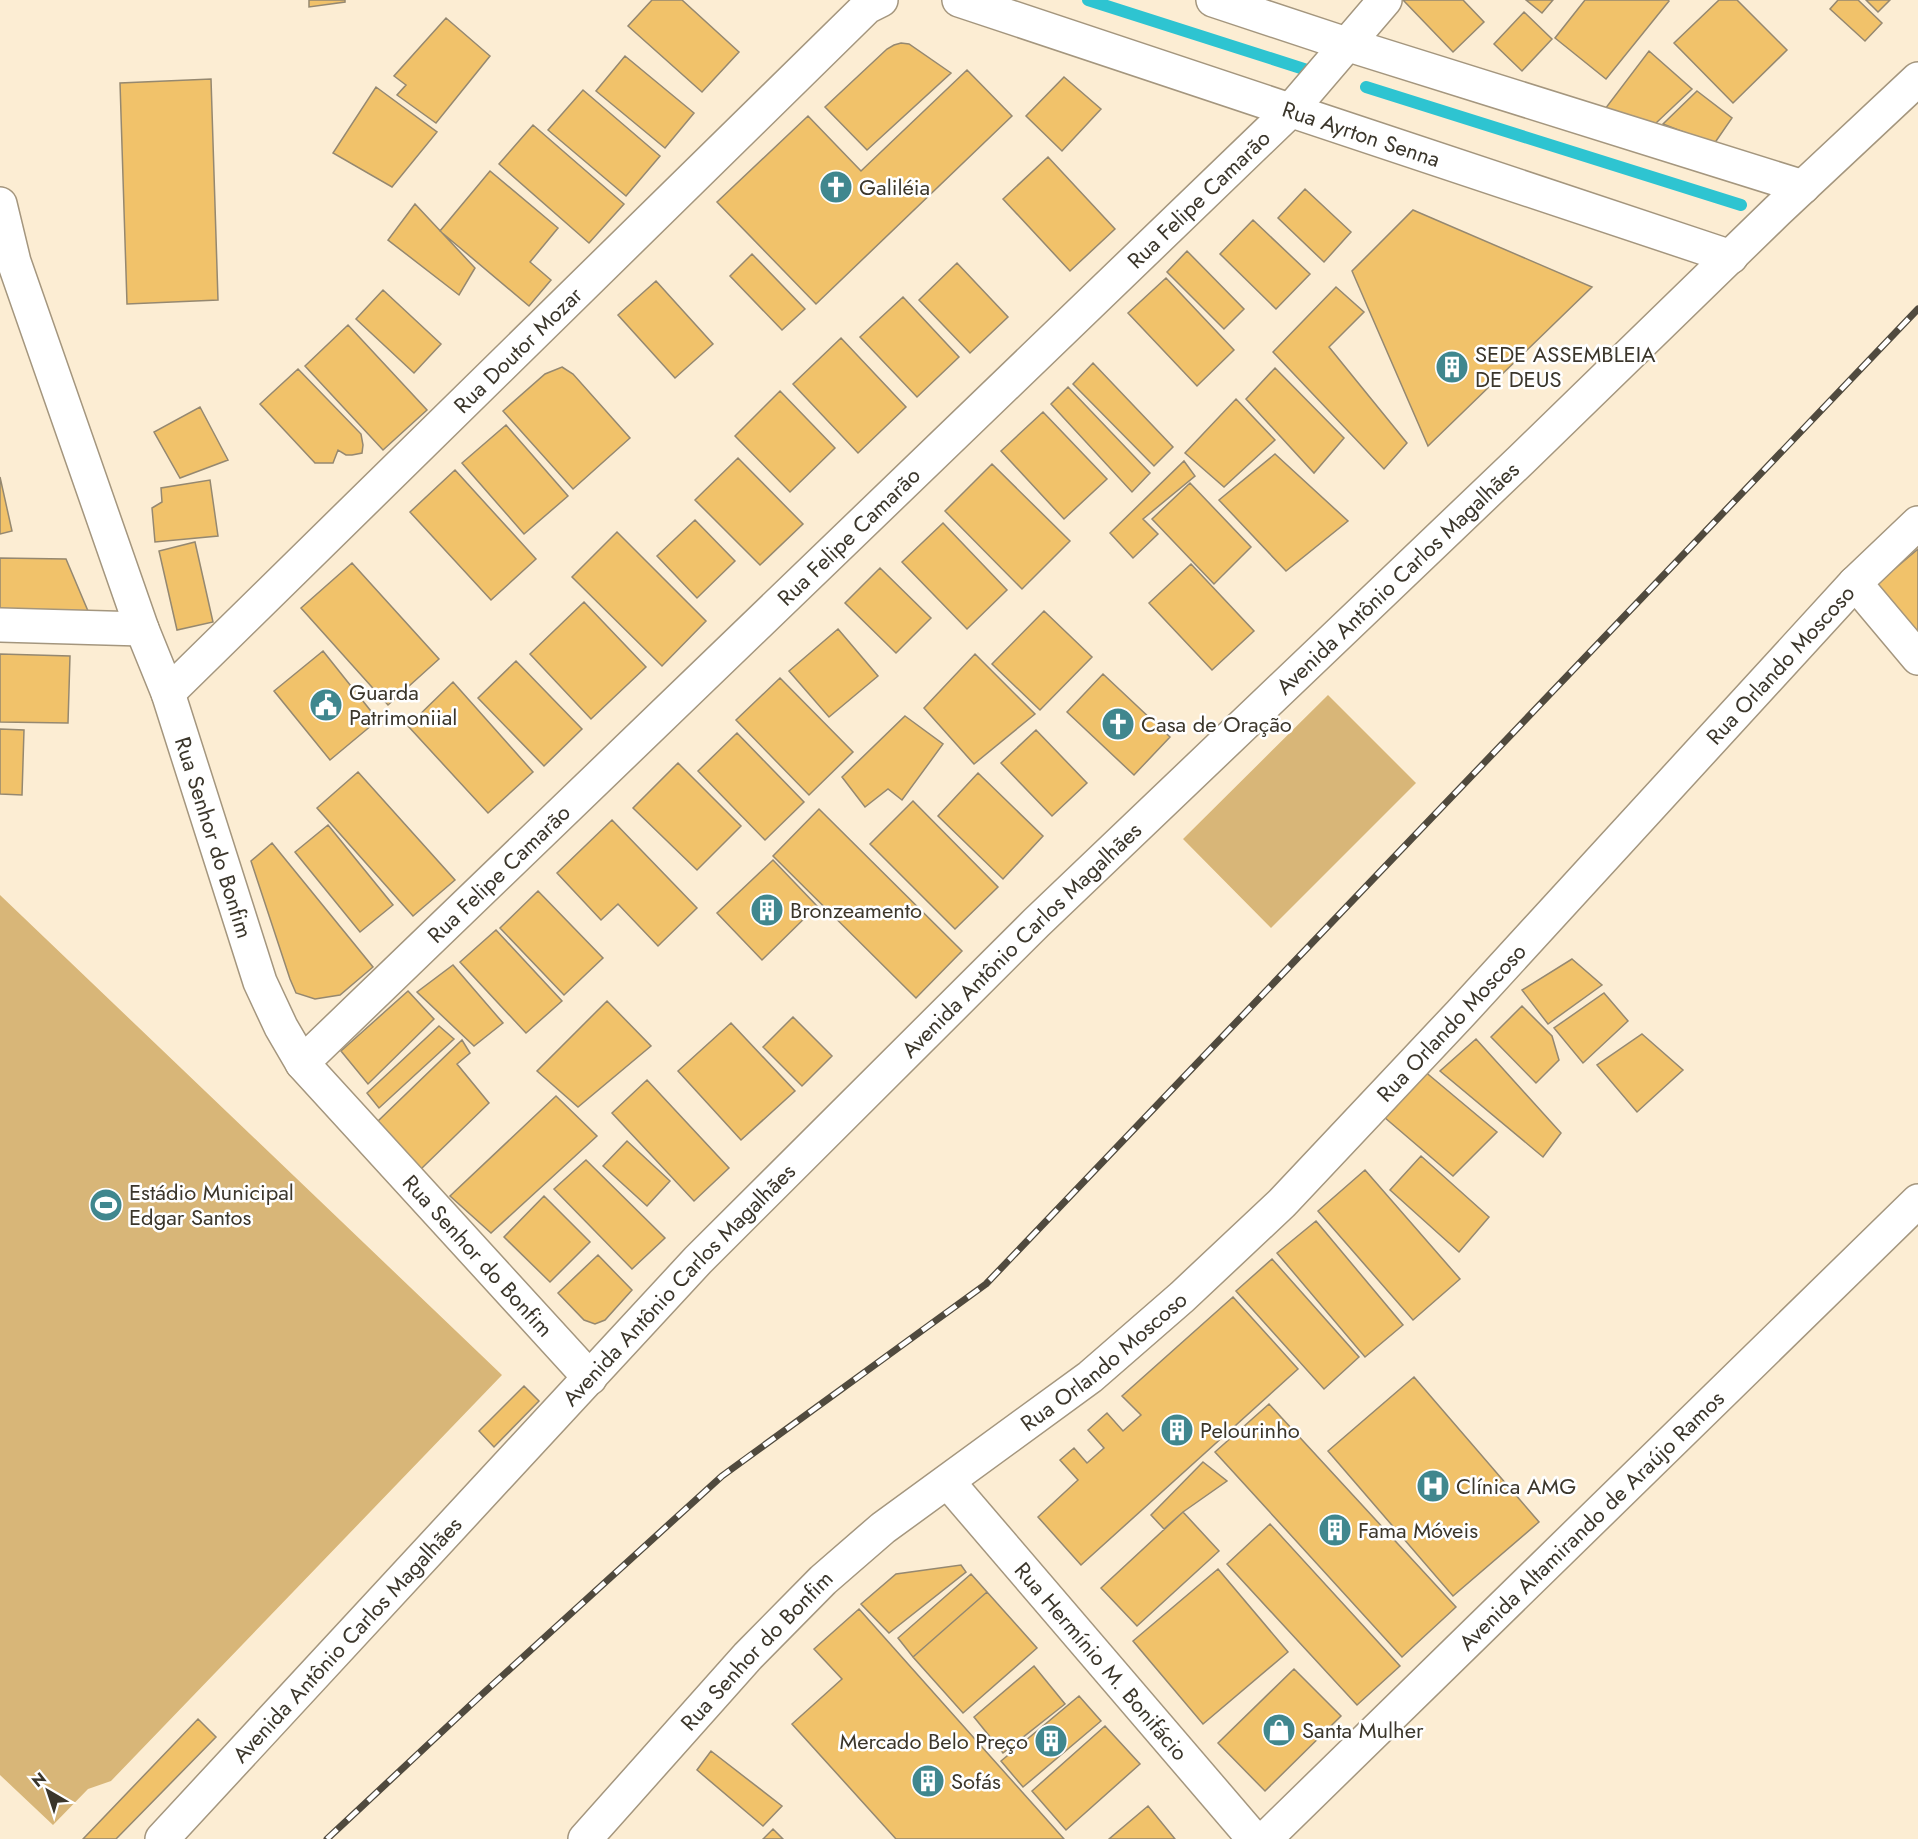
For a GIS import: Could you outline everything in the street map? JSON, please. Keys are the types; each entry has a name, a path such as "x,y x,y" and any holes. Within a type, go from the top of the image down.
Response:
{"street":[{"name":"Rua Ayrton Senna","path":"959,0 1731,257"},
{"path":"1213,0 1803,187"},
{"name":"Rua Felipe Camarão","path":"303,1063 1290,111 1385,0"},
{"name":"Rua Doutor Mozar","path":"168,693 874,4"},
{"name":"Avenida Antônio Carlos Magalhães","path":"162,1839 698,1260 1036,922 1499,482 1803,187 1918,79"},
{"name":"Rua Senhor do Bonfim","path":"0,204 14,262 142,629 168,693 260,982 281,1027 303,1063 590,1378"},
{"name":"Rua Orlando Moscoso","path":"948,1482 1090,1377 1182,1297 1282,1203 1460,1014 1855,583 1918,523"},
{"path":"1855,583 1918,658"},
{"path":"0,625 142,629"},
{"name":"Avenida Altamirando de Araújo Ramos","path":"1265,1839 1918,1201"},
{"name":"Rua Senhor do Bonfim","path":"585,1839 741,1662 823,1580 884,1528 948,1482"},
{"name":"Rua Hermínio M. Bonifácio","path":"948,1482 1254,1839"}],"shaded area":[{"path":"1328,695 1416,783 1271,928 1183,839"},
{"name":"Estádio Municipal Edgar Santos","path":"0,895 502,1375 111,1781 88,1789 53,1825 0,1775"}],"building":[{"path":"309,0 345,0 345,2 309,7"},
{"path":"652,0 682,0 739,52 702,92 628,26"},
{"path":"1403,0 1463,0 1484,22 1453,52"},
{"path":"1526,0 1553,0 1542,13"},
{"path":"1585,0 1669,1 1606,79 1555,38"},
{"path":"1719,0 1737,0 1787,50 1733,103 1674,43"},
{"path":"1838,0 1858,0 1882,23 1865,41 1830,9"},
{"path":"1866,0 1890,0 1878,12"},
{"path":"1524,12 1552,39 1522,71 1494,44"},
{"path":"446,18 490,56 436,123 397,95 406,85 394,76"},
{"path":"901,43 909,44 951,73 867,150 825,107 887,49"},
{"path":"1649,51 1692,89 1655,124 1605,109"},
{"path":"625,56 694,113 665,148 596,91"},
{"name":"Galiléia","path":"967,70 1012,116 816,304 717,202 808,116 861,171"},
{"path":"1064,77 1101,109 1062,151 1026,116"},
{"path":"211,79 218,300 127,304 120,83"},
{"path":"376,87 437,132 392,187 333,153"},
{"path":"583,90 660,156 626,196 548,130"},
{"path":"1697,91 1732,118 1714,144 1663,124"},
{"path":"533,125 624,204 589,243 499,164"},
{"path":"1048,157 1115,229 1070,271 1003,199"},
{"path":"490,171 558,228 530,262 551,280 529,306 440,231"},
{"path":"1305,189 1351,232 1324,262 1278,218"},
{"path":"415,204 475,268 459,295 388,240"},
{"name":"SEDE ASSEMBLEIA DE DEUS","path":"1413,210 1592,287 1428,446 1352,271"},
{"path":"1253,220 1310,274 1276,309 1220,254"},
{"path":"1187,251 1244,309 1224,329 1167,272"},
{"path":"752,254 805,309 782,330 730,276"},
{"path":"957,263 1008,317 970,353 919,300"},
{"path":"1166,278 1234,350 1197,386 1128,313"},
{"path":"656,281 713,344 675,378 618,315"},
{"path":"1336,287 1364,312 1329,347 1407,443 1384,469 1273,352"},
{"path":"383,290 441,344 414,373 356,319"},
{"path":"903,297 959,357 917,397 860,337"},
{"path":"348,325 427,410 383,450 305,366"},
{"path":"841,338 906,407 858,453 793,384"},
{"path":"1093,363 1173,447 1154,466 1073,384"},
{"path":"562,367 573,374 630,438 573,489 503,411 545,374"},
{"path":"1275,368 1344,438 1314,473 1246,399"},
{"path":"298,369 361,434 362,453 346,455 338,450 333,463 315,463 260,404"},
{"path":"1068,387 1150,473 1132,492 1051,404"},
{"path":"780,391 835,448 790,492 735,436"},
{"path":"1236,399 1275,440 1224,487 1185,453"},
{"path":"200,407 228,460 180,478 154,432"},
{"path":"1043,412 1107,479 1064,519 1001,451"},
{"path":"506,425 568,496 524,534 462,463"},
{"path":"1275,454 1348,521 1286,571 1219,500"},
{"path":"738,458 803,524 760,565 695,500"},
{"path":"1184,461 1195,476 1143,519 1158,534 1133,558 1110,533"},
{"path":"992,464 1070,541 1022,589 945,511"},
{"path":"455,470 536,559 491,600 410,512"},
{"path":"0,477 12,531 0,534"},
{"path":"210,480 218,536 155,542 152,508 162,502 161,488"},
{"path":"1190,483 1251,547 1214,584 1152,519"},
{"path":"695,520 735,561 697,598 657,556"},
{"path":"943,523 1007,590 967,629 902,562"},
{"path":"617,532 706,621 662,666 572,577"},
{"path":"195,542 213,622 177,630 159,551"},
{"path":"1918,549 1918,640 1873,587"},
{"path":"0,558 66,559 88,611 0,609"},
{"path":"352,563 439,659 388,705 301,608"},
{"path":"1191,564 1254,631 1212,670 1149,603"},
{"path":"880,568 931,618 896,653 845,603"},
{"path":"584,602 646,667 591,719 530,654"},
{"path":"1044,611 1092,657 1040,710 992,664"},
{"path":"838,629 878,676 829,717 789,671"},
{"name":"Guarda Patrimoniial","path":"323,651 378,720 330,760 274,691"},
{"path":"0,654 70,656 68,723 0,722"},
{"path":"975,654 1035,714 974,764 924,708"},
{"path":"516,661 582,729 544,766 478,698"},
{"name":"Casa de Oração","path":"1103,674 1170,737 1134,775 1067,712"},
{"path":"780,678 853,752 809,795 736,720"},
{"path":"453,682 533,772 488,813 408,726"},
{"path":"905,716 943,744 902,800 888,789 865,807 842,777"},
{"path":"0,729 24,730 22,795 0,794"},
{"path":"1036,730 1087,783 1052,816 1001,763"},
{"path":"737,733 804,802 765,840 698,771"},
{"path":"678,763 741,826 697,870 633,808"},
{"path":"358,772 455,880 413,916 317,808"},
{"path":"978,773 1043,836 1003,879 938,816"},
{"path":"913,801 998,887 955,929 870,844"},
{"path":"819,809 962,951 916,998 773,856"},
{"path":"612,820 697,908 658,946 618,904 601,920 557,873"},
{"path":"328,825 393,905 360,932 295,852"},
{"path":"272,843 373,967 340,995 315,999 296,993 251,861"},
{"name":"Bronzeamento","path":"773,860 817,906 762,960 717,913"},
{"path":"538,891 603,958 564,995 500,928"},
{"path":"496,930 562,1001 526,1033 460,962"},
{"path":"1572,959 1602,985 1548,1024 1522,990"},
{"path":"453,965 503,1023 474,1046 417,992"},
{"path":"408,991 434,1019 368,1084 341,1051"},
{"path":"1604,993 1628,1021 1583,1063 1554,1028"},
{"path":"607,1001 651,1046 578,1107 537,1071"},
{"path":"1522,1006 1552,1036 1559,1060 1536,1083 1491,1037"},
{"path":"793,1017 832,1056 802,1086 763,1047"},
{"path":"731,1023 795,1091 741,1140 678,1071"},
{"path":"439,1026 454,1039 379,1108 367,1093"},
{"path":"1642,1034 1683,1070 1637,1112 1597,1065"},
{"path":"1476,1039 1561,1133 1543,1157 1440,1071"},
{"path":"462,1040 470,1053 457,1064 489,1103 421,1169 378,1121"},
{"path":"1423,1070 1497,1132 1453,1176 1384,1117"},
{"path":"647,1080 729,1168 694,1201 612,1113"},
{"path":"556,1096 597,1136 491,1233 450,1196"},
{"path":"627,1141 670,1181 647,1206 603,1166"},
{"path":"1421,1156 1489,1217 1459,1252 1390,1190"},
{"path":"586,1160 665,1238 632,1269 554,1189"},
{"path":"1365,1170 1460,1279 1413,1320 1318,1211"},
{"path":"544,1196 590,1242 550,1282 504,1237"},
{"path":"1316,1221 1403,1325 1365,1357 1277,1253"},
{"path":"598,1255 632,1290 605,1320 595,1324 584,1320 558,1293"},
{"path":"1272,1259 1359,1357 1324,1389 1236,1291"},
{"name":"Pelourinho","path":"1233,1297 1298,1369 1081,1565 1038,1517 1078,1480 1060,1460 1074,1448 1087,1463 1104,1448 1088,1430 1107,1413 1123,1431 1141,1415 1122,1396"},
{"name":"Clínica AMG","path":"1414,1377 1539,1522 1453,1596 1328,1451"},
{"path":"524,1386 539,1401 494,1447 479,1431"},
{"name":"Fama Móveis","path":"1269,1404 1456,1607 1402,1657 1215,1452"},
{"path":"1203,1462 1227,1481 1183,1512 1164,1529 1151,1515"},
{"path":"1183,1512 1219,1551 1137,1626 1101,1588"},
{"path":"1270,1524 1400,1666 1357,1705 1227,1564"},
{"path":"961,1565 966,1572 889,1633 861,1604 896,1574"},
{"path":"1218,1569 1288,1652 1203,1724 1133,1641"},
{"path":"971,1574 987,1592 913,1657 898,1638"},
{"path":"987,1592 1037,1648 963,1713 913,1657"},
{"name":"Sofás","path":"859,1609 1064,1839 896,1839 792,1724 842,1679 814,1649"},
{"path":"1034,1666 1065,1704 1003,1753 974,1717"},
{"name":"Santa Mulher","path":"1294,1669 1341,1716 1265,1791 1218,1743"},
{"name":"Mercado Belo Preço","path":"1079,1696 1101,1721 1023,1787 1001,1761"},
{"path":"198,1719 216,1737 116,1839 83,1839"},
{"path":"1105,1726 1140,1764 1066,1830 1032,1791"},
{"path":"711,1751 782,1806 763,1826 697,1770"},
{"path":"1148,1806 1175,1839 1109,1839"},
{"path":"773,1829 783,1839 763,1839"}],"waterway":[{"path":"1088,0 1307,70"},
{"path":"1366,87 1741,205"}],"railway":[{"path":"327,1839 722,1476 986,1284 1918,309"}],"place":[{"name":"Galiléia","path":"836,187"},
{"name":"SEDE ASSEMBLEIA DE DEUS","path":"1452,367"},
{"name":"Guarda Patrimoniial","path":"326,705"},
{"name":"Casa de Oração","path":"1118,724"},
{"name":"Bronzeamento","path":"767,910"},
{"name":"Estádio Municipal Edgar Santos","path":"106,1205"},
{"name":"Pelourinho","path":"1177,1430"},
{"name":"Clínica AMG","path":"1433,1486"},
{"name":"Fama Móveis","path":"1335,1530"},
{"name":"Santa Mulher","path":"1279,1730"},
{"name":"Mercado Belo Preço","path":"1051,1741"},
{"name":"Sofás","path":"928,1781"}]}
